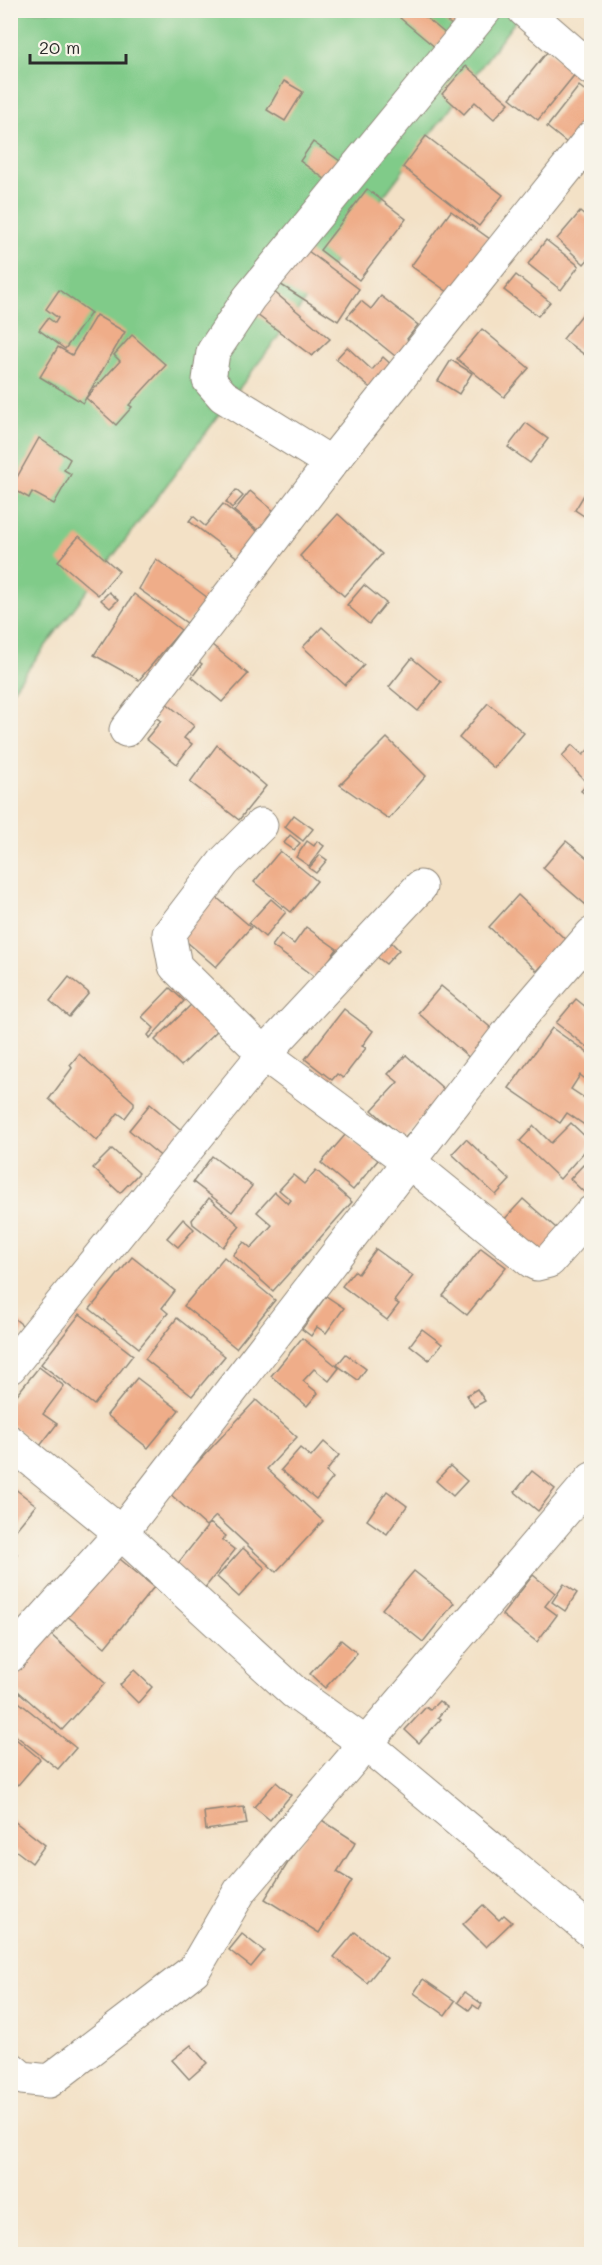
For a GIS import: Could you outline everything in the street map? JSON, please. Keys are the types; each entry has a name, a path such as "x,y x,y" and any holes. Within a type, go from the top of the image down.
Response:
{"street":[{"path":"331,463 222,396 209,380 213,352 249,298 485,10"},
{"path":"524,10 591,69"},
{"path":"126,730 331,463 591,137"},
{"path":"261,825 224,862 169,934 175,966 264,1054 408,1161 537,1264 549,1261 591,1212"},
{"path":"10,1367 264,1054 420,887"},
{"path":"10,1656 121,1533 519,1019 591,934"},
{"path":"10,1442 121,1533 294,1692 366,1744 591,1932"},
{"path":"10,2068 22,2078 48,2081 194,1970 240,1892 591,1479"}],"green space":[{"path":"11,11 523,11 11,692"}],"building":[{"path":"406,10 417,10 447,35 436,48 400,18"},
{"path":"431,10 468,10 456,28"},
{"path":"548,51 576,73 538,120 510,98"},
{"path":"466,66 509,103 494,119 475,102 464,114 442,94"},
{"path":"284,81 303,92 285,121 267,110"},
{"path":"579,86 592,96 592,122 572,147 547,127"},
{"path":"426,136 503,195 479,226 403,167"},
{"path":"313,142 347,166 333,185 300,161"},
{"path":"367,189 406,219 359,280 320,250"},
{"path":"451,211 494,242 455,297 411,266"},
{"path":"580,212 592,222 592,255 584,264 557,239"},
{"path":"546,240 579,266 561,290 528,264"},
{"path":"304,248 359,289 338,321 278,283"},
{"path":"516,275 550,302 538,316 504,290"},
{"path":"59,290 91,313 65,349 39,330 48,318 55,323 58,318 46,309"},
{"path":"272,290 330,339 312,356 253,312"},
{"path":"381,296 418,325 407,339 413,344 400,360 347,317 361,301 371,309"},
{"path":"592,302 592,360 563,339"},
{"path":"96,315 125,332 83,403 40,377 58,347 72,355"},
{"path":"482,329 529,368 504,397 457,359"},
{"path":"132,335 166,365 129,405 132,407 116,425 86,398 120,361 114,355"},
{"path":"347,347 372,370 383,357 395,368 375,392 336,359"},
{"path":"451,360 472,373 459,394 438,381"},
{"path":"526,423 548,439 530,463 508,447"},
{"path":"39,438 70,459 64,470 71,474 54,504 32,492 29,498 11,488"},
{"path":"236,490 243,496 232,508 226,502"},
{"path":"250,491 274,511 258,530 234,511"},
{"path":"584,495 592,499 590,520 575,510"},
{"path":"223,504 262,535 242,561 189,521 193,516 205,526"},
{"path":"338,514 382,554 344,596 300,556"},
{"path":"79,536 119,571 98,595 58,561"},
{"path":"156,559 208,598 187,623 139,589"},
{"path":"364,585 386,603 369,624 347,605"},
{"path":"109,592 118,600 110,608 101,600"},
{"path":"134,594 181,630 139,680 94,655"},
{"path":"322,627 364,665 345,685 303,647"},
{"path":"212,645 248,674 222,702 192,677 202,664 198,661"},
{"path":"412,658 441,682 418,711 389,687"},
{"path":"164,701 194,726 184,738 192,744 177,764 146,739 161,721 152,715"},
{"path":"488,703 524,733 494,768 459,738"},
{"path":"387,738 426,776 389,819 340,785"},
{"path":"217,745 266,786 239,820 190,782"},
{"path":"572,745 583,755 592,746 592,772 584,780 562,756"},
{"path":"592,779 592,799 581,791"},
{"path":"294,815 313,829 303,841 285,827"},
{"path":"290,835 300,843 294,850 284,843"},
{"path":"307,841 314,846 317,841 324,846 309,866 296,857"},
{"path":"566,841 592,862 592,910 543,868"},
{"path":"280,851 317,881 291,912 254,882"},
{"path":"320,855 327,860 316,873 309,868"},
{"path":"518,895 566,940 537,971 489,927"},
{"path":"215,896 251,927 216,967 180,936"},
{"path":"271,899 286,912 265,937 249,923"},
{"path":"306,927 337,949 316,978 272,946 281,934 294,944"},
{"path":"391,942 399,950 386,964 377,957"},
{"path":"69,977 89,993 69,1017 50,1001"},
{"path":"441,986 496,1032 472,1060 418,1013"},
{"path":"170,988 184,1001 150,1038 148,1035 154,1028 142,1017"},
{"path":"576,999 592,1012 592,1051 556,1023"},
{"path":"196,1000 222,1026 181,1066 155,1040"},
{"path":"344,1009 373,1031 362,1046 366,1048 343,1078 337,1074 332,1080 305,1059"},
{"path":"552,1028 592,1056 592,1076 588,1081 580,1075 571,1089 592,1103 592,1130 567,1113 560,1123 509,1088"},
{"path":"79,1054 134,1102 134,1106 125,1118 118,1113 97,1141 49,1099 72,1068 70,1065"},
{"path":"406,1055 447,1092 404,1139 372,1110 398,1082 388,1074"},
{"path":"150,1104 185,1133 164,1159 129,1130"},
{"path":"571,1123 592,1143 560,1179 520,1141 534,1126 551,1143"},
{"path":"346,1134 378,1160 353,1190 321,1163"},
{"path":"466,1139 510,1180 496,1195 452,1154"},
{"path":"112,1149 139,1173 120,1193 93,1168"},
{"path":"212,1156 252,1186 232,1212 193,1182"},
{"path":"583,1165 592,1173 592,1193 588,1196 570,1179"},
{"path":"316,1170 352,1202 273,1291 233,1255 244,1242 251,1248 272,1225 257,1212 275,1192 288,1204 291,1200 279,1190 293,1175 304,1184"},
{"path":"209,1198 240,1226 223,1247 193,1224 192,1220"},
{"path":"523,1199 563,1234 540,1258 501,1223"},
{"path":"183,1219 194,1229 178,1247 167,1238"},
{"path":"481,1248 506,1267 467,1315 443,1296"},
{"path":"376,1249 413,1276 394,1301 399,1304 387,1320 342,1286 354,1271 358,1274"},
{"path":"132,1257 175,1291 162,1308 168,1313 139,1348 90,1309"},
{"path":"224,1257 275,1300 236,1348 184,1306"},
{"path":"326,1296 344,1308 326,1333 317,1327 311,1336 302,1329"},
{"path":"80,1314 133,1355 94,1405 41,1364"},
{"path":"10,1315 26,1328 16,1341 10,1336"},
{"path":"177,1318 225,1356 192,1396 145,1359"},
{"path":"422,1329 442,1344 429,1360 410,1345"},
{"path":"302,1338 339,1368 329,1381 314,1369 303,1381 318,1393 307,1406 271,1376"},
{"path":"346,1354 366,1369 358,1380 337,1365"},
{"path":"39,1367 64,1386 43,1414 57,1424 40,1446 10,1424 10,1403"},
{"path":"137,1378 179,1410 148,1448 107,1415"},
{"path":"477,1389 485,1401 474,1407 467,1395"},
{"path":"256,1400 297,1437 267,1469 323,1521 276,1572 216,1516 206,1526 169,1493"},
{"path":"324,1442 339,1455 326,1472 333,1478 316,1499 281,1470 300,1448 311,1457"},
{"path":"450,1466 467,1481 453,1496 436,1481"},
{"path":"532,1471 555,1489 538,1511 515,1492"},
{"path":"10,1485 36,1505 10,1537"},
{"path":"387,1491 407,1506 387,1534 367,1520"},
{"path":"210,1523 226,1536 222,1540 235,1550 204,1589 175,1567"},
{"path":"243,1548 265,1568 239,1597 217,1577"},
{"path":"10,1549 17,1554 10,1565"},
{"path":"115,1555 154,1587 105,1647 66,1615"},
{"path":"414,1571 454,1603 423,1642 382,1609"},
{"path":"533,1575 555,1593 545,1606 557,1615 537,1642 502,1615"},
{"path":"564,1584 577,1593 565,1611 552,1602"},
{"path":"10,1600 17,1605 10,1613"},
{"path":"50,1634 105,1683 62,1730 10,1684 10,1678"},
{"path":"341,1640 357,1653 325,1688 310,1674"},
{"path":"134,1670 152,1687 138,1703 120,1685"},
{"path":"10,1695 76,1748 58,1769 10,1731"},
{"path":"439,1701 447,1707 438,1717 441,1719 419,1743 405,1730 426,1707 430,1710"},
{"path":"10,1734 40,1759 18,1785 10,1778"},
{"path":"276,1782 291,1795 270,1820 254,1807"},
{"path":"244,1807 247,1824 206,1830 204,1812"},
{"path":"317,1817 356,1842 337,1872 352,1881 319,1933 265,1899"},
{"path":"10,1818 45,1845 32,1863 10,1846"},
{"path":"483,1905 499,1920 504,1915 512,1922 486,1947 463,1924"},
{"path":"355,1932 387,1958 367,1983 334,1957"},
{"path":"242,1934 264,1951 251,1967 229,1950"},
{"path":"423,1979 455,2001 445,2015 414,1993"},
{"path":"465,1992 482,2004 479,2009 473,2005 469,2010 458,2002"},
{"path":"191,2045 207,2063 189,2079 172,2060"}]}
